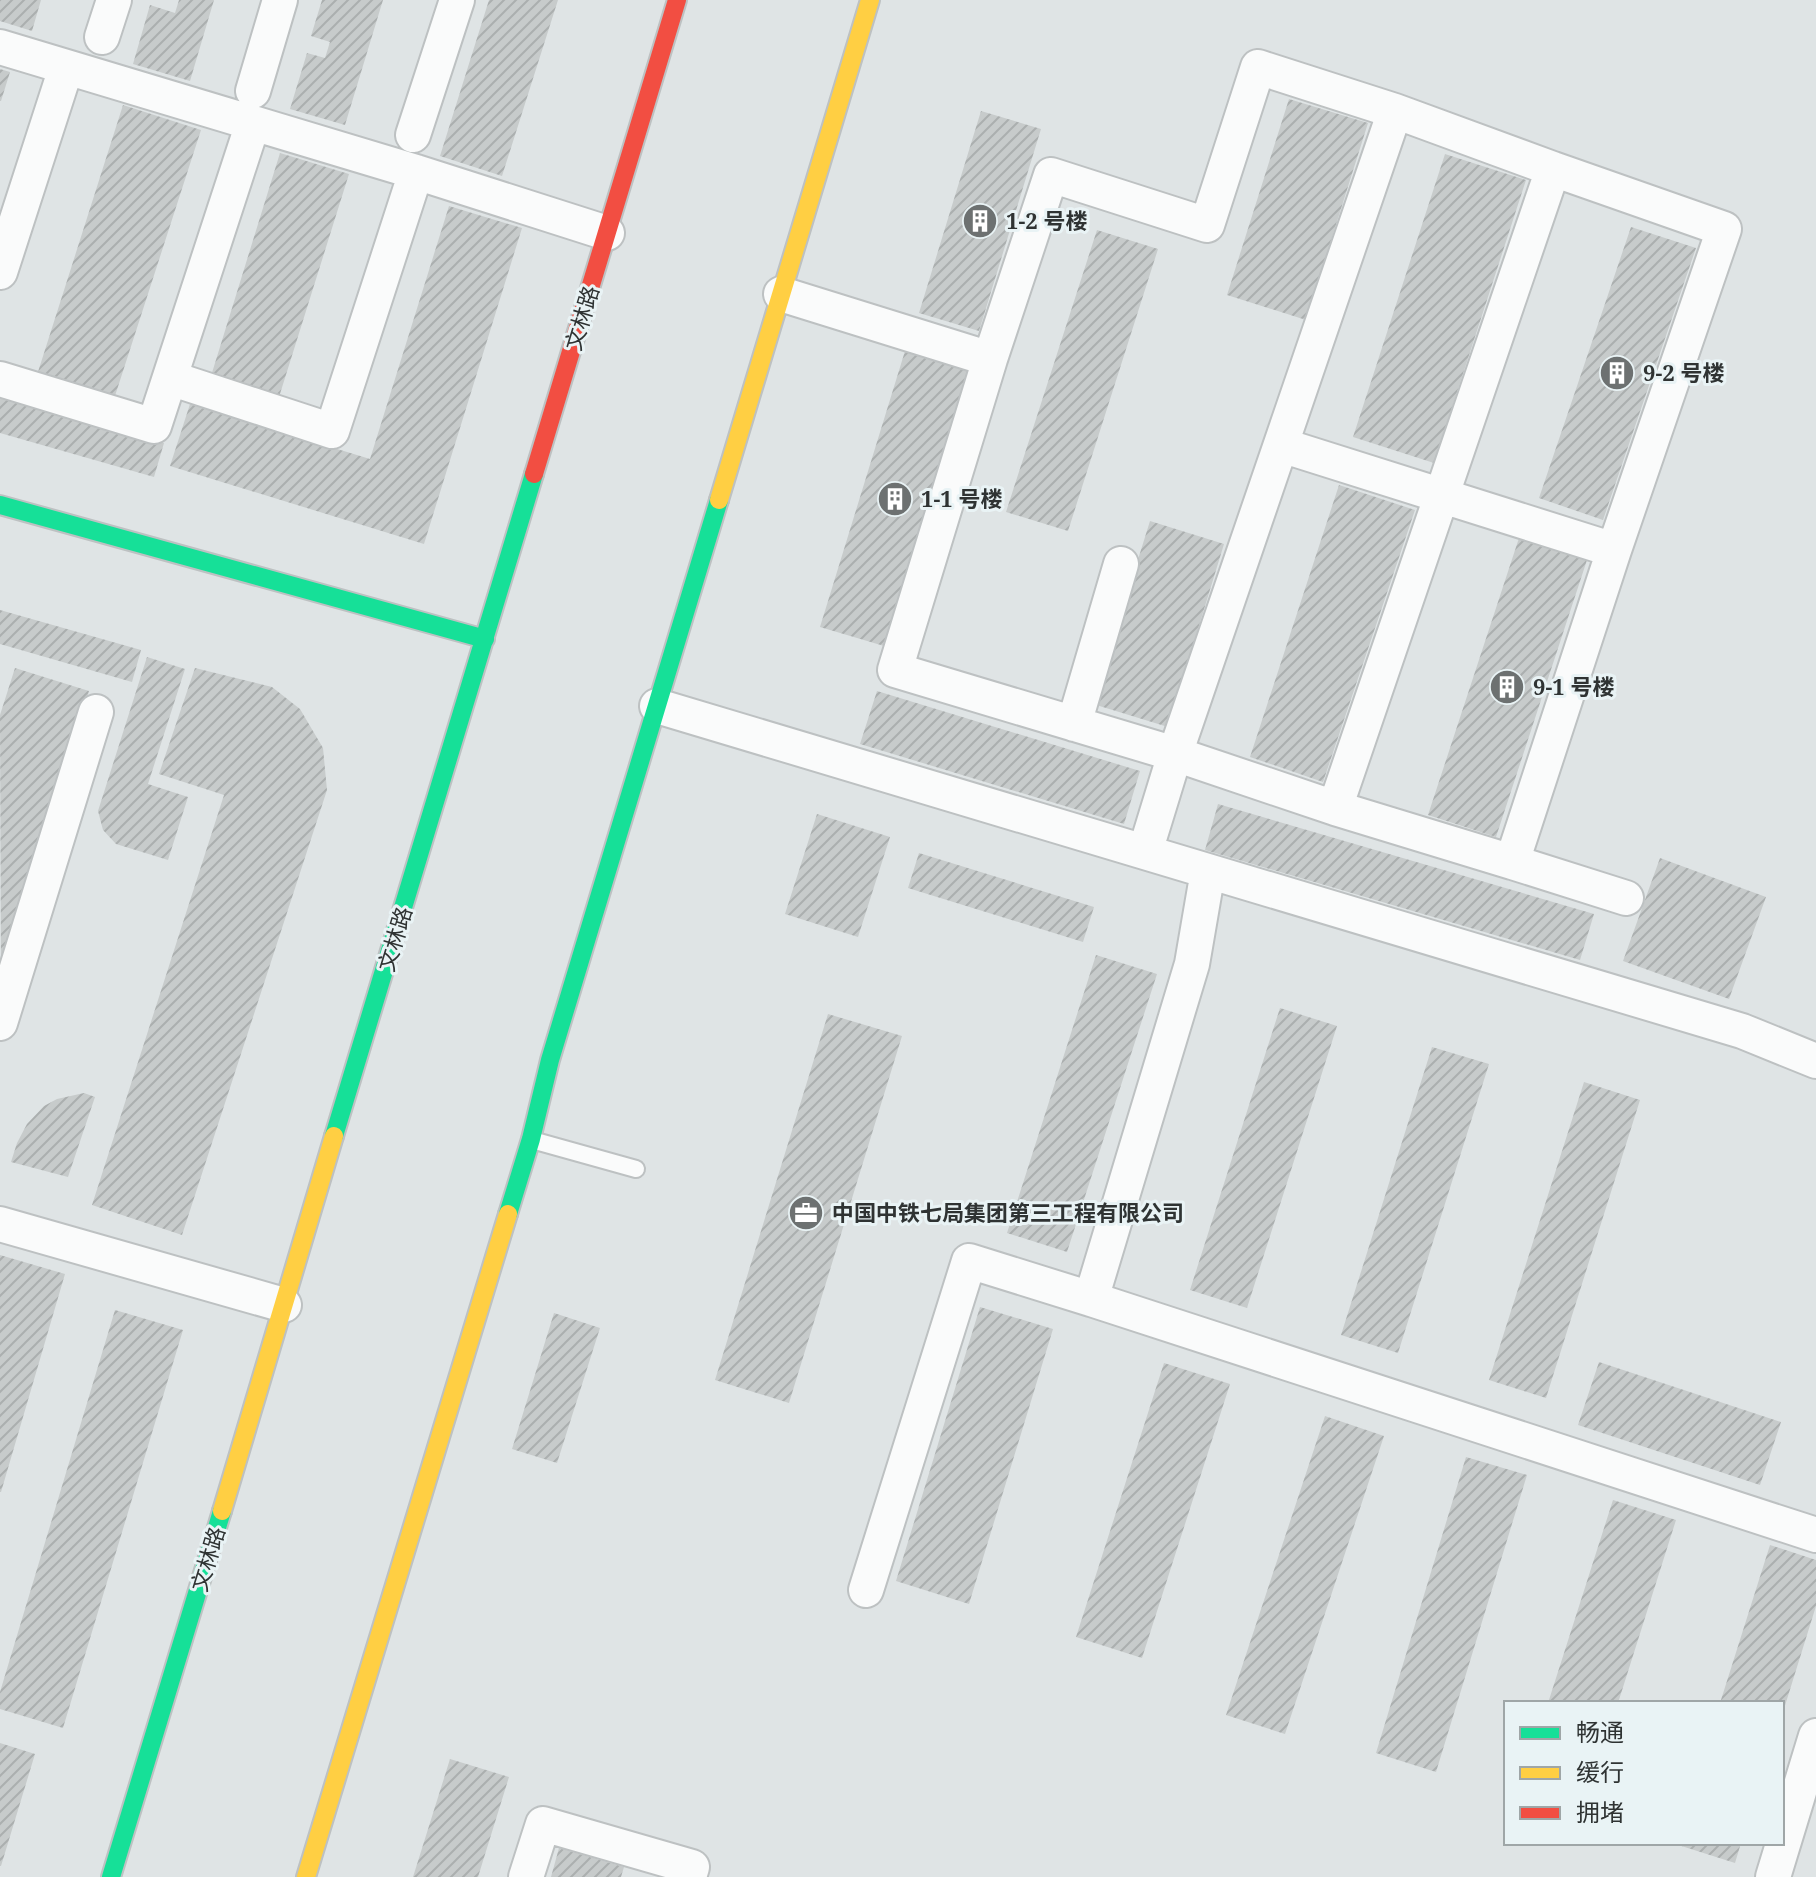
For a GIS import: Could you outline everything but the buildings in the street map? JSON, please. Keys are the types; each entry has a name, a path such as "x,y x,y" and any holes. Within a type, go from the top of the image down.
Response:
{"main road":[{"name":"文林路","path":"111,1877 677,0"},
{"path":"306,1877 531,1139 550,1060 870,0"},
{"path":"0,505 485,639"}],"street":[{"path":"102,37 114,0"},
{"path":"0,379 154,426 253,107 280,0"},
{"path":"413,135 457,0"},
{"path":"0,47 66,68 253,107 416,172 607,233"},
{"path":"1512,862 1724,229 1395,111 1258,67 1207,225 1051,175 990,359 895,670 1175,754 1335,808 1626,898"},
{"path":"0,272 66,68"},
{"path":"1145,852 1175,754 1395,111"},
{"path":"1335,808 1553,169"},
{"path":"170,378 332,431 416,172"},
{"path":"781,294 990,359"},
{"path":"1281,445 1614,550"},
{"path":"1074,724 1121,564"},
{"path":"657,706 1742,1031 1816,1061"},
{"path":"0,1023 96,712"},
{"path":"1091,1299 1192,964 1208,871"},
{"path":"0,1224 284,1305"},
{"path":"866,1590 969,1261 1816,1535"},
{"path":"1784,1841 1816,1736"},
{"path":"526,1877 543,1824 692,1867 689,1877"},
{"path":"1773,1877 1783,1845"}],"lane":[{"path":"531,1139 636,1169"}],"traffic: fast":[{"path":"334,1136 534,474"},
{"path":"508,1214 531,1139 550,1060 719,500"},
{"path":"0,505 485,639"},
{"path":"111,1877 222,1511"}],"traffic: slow":[{"path":"719,500 870,0"},
{"path":"222,1511 334,1136"},
{"path":"306,1877 508,1214"}],"traffic: jam":[{"path":"534,474 677,0"}],"place":[{"name":"1-2 号楼","path":"980,221"},
{"name":"9-2 号楼","path":"1617,373"},
{"name":"1-1 号楼","path":"895,499"},
{"name":"9-1 号楼","path":"1507,687"},
{"name":"中国中铁七局集团第三工程有限公司","path":"806,1213"}]}
